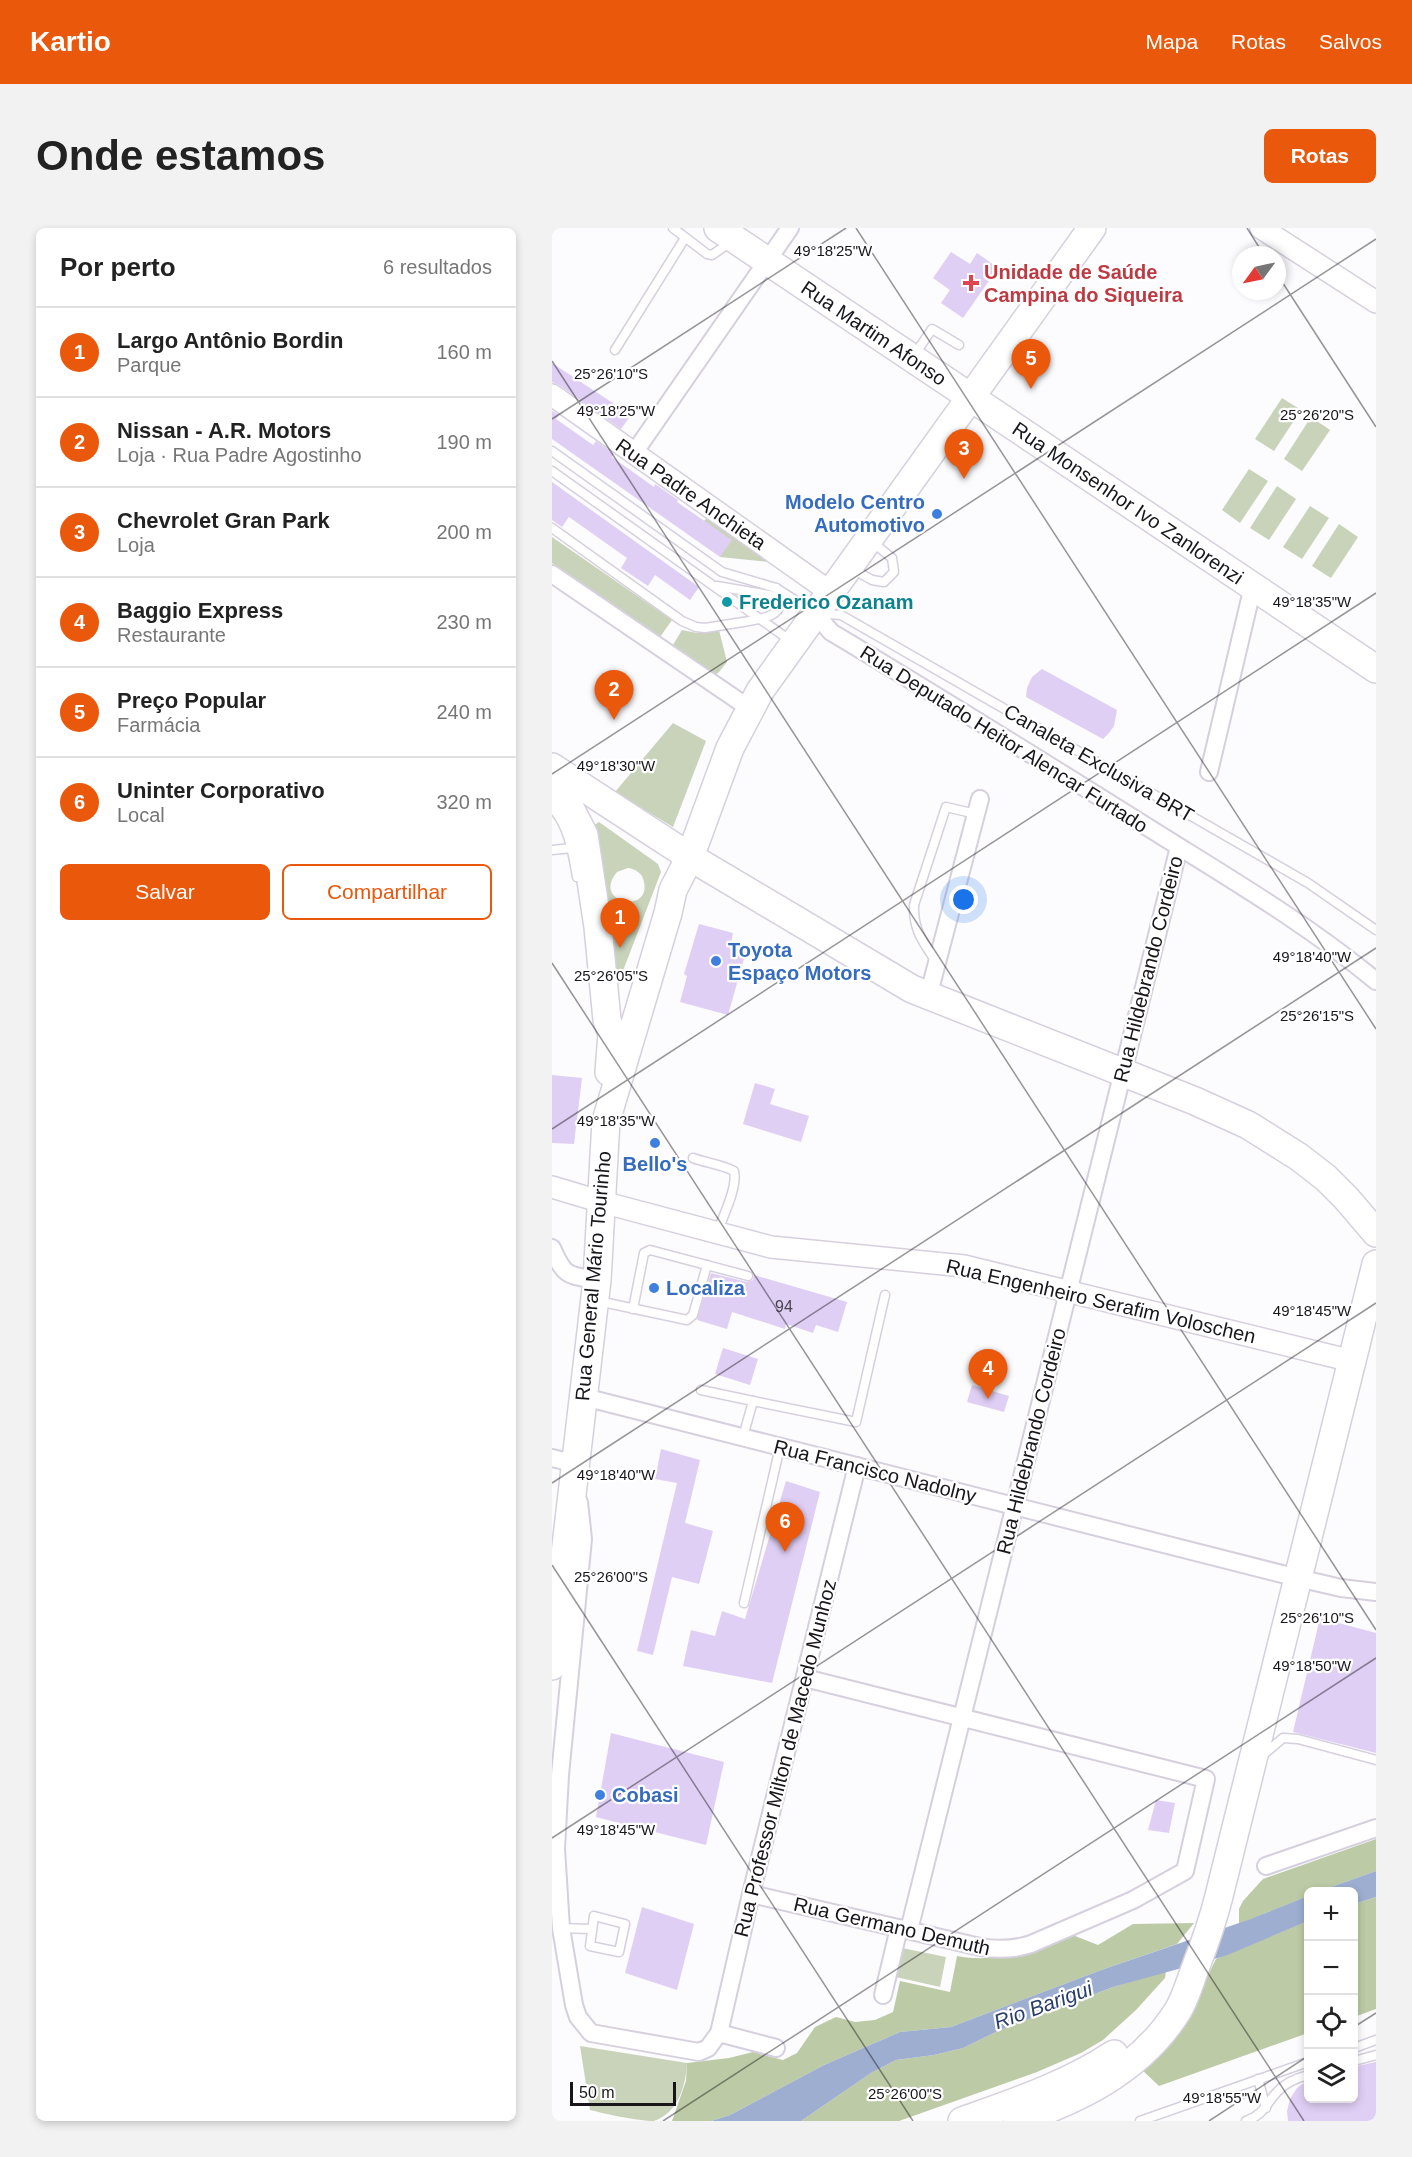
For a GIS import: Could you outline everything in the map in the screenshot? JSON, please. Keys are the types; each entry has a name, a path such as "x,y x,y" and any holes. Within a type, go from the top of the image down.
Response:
{"main road":[{"name":"Rua General Mário Tourinho","path":"552,1666 568,1467 584,1397 596,1290 606,1121 673,890 690,857 721,769 749,708 794,642 804,606 831,592 1092,228"},
{"name":"Rua Martim Afonso","path":"726,234 970,398"},
{"name":"Rua Monsenhor Ivo Zanlorenzi","path":"970,398 1376,669"},
{"path":"552,767 690,857 928,997 1222,1113 1272,1139 1326,1178 1376,1233"},
{"path":"552,784 571,810 584,835 592,921 607,1020 612,1034 606,1121"},
{"path":"612,1034 626,1014 645,948 665,897 673,890"},
{"path":"1032,2118 1099,2086 1134,2061 1178,2011 1196,1966 1219,1896 1376,1264"},
{"path":"962,2121 1047,2090 1098,2065 1118,2052 1158,2015 1196,1966"}],"street":[{"path":"634,453 790,228"},
{"path":"1263,229 1376,302"},
{"name":"Rua Padre Anchieta","path":"552,395 831,592"},
{"path":"553,577 749,708"},
{"path":"1209,772 1253,586"},
{"name":"Rua Deputado Heitor Alencar Furtado","path":"804,606 831,632 984,724 1295,920 1376,981"},
{"path":"928,997 978,807"},
{"name":"Rua Hildebrando Cordeiro","path":"883,1995 904,1929 962,1718 1179,847"},
{"name":"Rua Engenheiro Serafim Voloschen","path":"552,1187 783,1249 964,1266 1352,1361"},
{"path":"552,1248 560,1266 568,1274 596,1290"},
{"name":"Rua Francisco Nadolny","path":"584,1397 1298,1578 1341,1588 1376,1592"},
{"name":"Rua Professor Milton de Macedo Munhoz","path":"561,1929 574,2006 578,2017 591,2033 699,2052 708,2048 719,2033 857,1466"},
{"path":"561,1929 556,1859 558,1811 583,1539 583,1528 568,1467"},
{"path":"805,1678 962,1718"},
{"name":"Rua Germano Demuth","path":"751,1894 1001,1950 1018,1949 1133,1900 1185,1872 1206,1779 962,1718"},
{"path":"1266,1866 1376,1827"},
{"path":"719,2033 776,2048"}],"lane":[{"path":"673,228 707,254 712,255 726,234"},
{"path":"615,350 685,238"},
{"path":"912,358 932,328 959,345"},
{"path":"552,452 722,572 778,592"},
{"path":"552,471 794,642"},
{"path":"552,528 687,624 705,628 768,618 778,610 778,592"},
{"path":"848,567 872,580 884,582 894,572 892,558 868,539"},
{"path":"714,585 778,592"},
{"name":"Canaleta Exclusiva BRT","path":"778,592 804,606 842,615 1308,883 1376,930"},
{"path":"937,964 919,933 914,920 914,905 946,807 978,807"},
{"path":"552,808 572,848 579,888"},
{"path":"552,850 572,848"},
{"path":"693,1158 708,1164 725,1166 734,1171 736,1178 717,1233"},
{"path":"633,1309 646,1251 650,1250 748,1276"},
{"path":"596,1290 633,1309 687,1320 693,1315 707,1265"},
{"path":"701,1390 856,1422 885,1295"},
{"path":"743,1437 753,1401"},
{"path":"744,1603 780,1447"},
{"path":"1253,1761 1283,1738 1298,1739 1376,1760"},
{"path":"594,1916 626,1924 619,1952 590,1946 590,1929 594,1916"},
{"path":"561,1929 590,1929"},
{"path":"1358,2046 1376,2040"},
{"path":"1358,2060 1376,2055"},
{"path":"1140,2121 1304,2063"},
{"path":"1246,2121 1266,2108 1276,2092 1284,2085 1304,2077"},
{"path":"1258,2079 1266,2108"}],"green space":[{"path":"1282,398 1301,410 1274,451 1255,439"},
{"path":"1311,417 1330,430 1302,471 1284,459"},
{"path":"1249,469 1268,481 1240,523 1222,510"},
{"path":"1277,486 1296,499 1269,540 1250,528"},
{"path":"1310,506 1329,518 1302,559 1283,547"},
{"path":"710,514 769,562 720,557 704,521"},
{"path":"1339,524 1358,537 1331,578 1312,566"},
{"path":"552,537 672,620 660,637 552,563"},
{"path":"682,630 697,633 719,630 727,662 714,676 673,645"},
{"path":"673,723 706,741 673,827 615,792"},
{"path":"599,822 658,864 661,872 614,994 591,827","holes":["631,869 639,872 644,882 644,892 639,899 632,902 623,901 611,891 611,883 617,872"]},
{"path":"1376,1839 1376,1871 1331,1887 1304,1887 1304,1898 1239,1924 1239,1909 1243,1901 1263,1879"},
{"path":"1376,1897 1376,2009 1358,2016 1358,1941 1358,1903"},
{"path":"1194,1923 1177,1944 951,2027 900,2032 824,2065 730,2115 711,2121 672,2121 686,2081 687,2063 729,2058 753,2052 783,2060 797,2053 815,2027 836,2017 855,2022 875,2020 893,2012 900,1981 950,1992 957,1956 1001,1957 1028,1950 1070,1934 1098,1945 1133,1924"},
{"path":"1304,1923 1304,2034 1159,2086 1139,2067 1189,2013 1216,1959"},
{"path":"902,1948 946,1957 940,1987 896,1977"},
{"path":"1166,1971 1165,1978 1136,2010 1103,2040 1081,2053 1037,2072 899,2121 801,2121 871,2073 896,2060 963,2048 1000,2030 1113,1987"},
{"path":"580,2046 687,2063 685,2080 675,2105 669,2112 654,2121 630,2119 590,2110"}],"water":[{"path":"1376,1871 1376,1897 1358,1903 1358,1887 1331,1887"},
{"name":"Rio Barigui","path":"1304,1898 1304,1923 1225,1956 1113,1987 1000,2030 963,2048 896,2060 871,2073 801,2121 711,2121 730,2115 824,2065 900,2032 951,2027 1104,1969 1248,1920"}],"building":[{"name":"Unidade de Saúde Campina do Siqueira","path":"951,252 970,264 977,253 998,268 963,318 941,303 950,290 933,278"},
{"path":"552,363 631,415 621,429 552,382"},
{"path":"552,411 559,415 556,419 593,445 596,441 614,454 612,457 654,487 655,484 732,540 720,557 552,439"},
{"path":"552,482 699,587 690,600 655,575 648,586 621,568 627,558 569,517 562,527 552,520"},
{"path":"1042,669 1117,710 1114,726 1103,739 1026,697 1032,677"},
{"name":"Toyota Espaço Motors","path":"699,924 733,933 731,944 747,948 728,1015 680,1002 687,976 684,974"},
{"path":"552,1075 582,1078 574,1144 552,1143"},
{"path":"755,1083 775,1089 770,1104 809,1116 801,1142 743,1124"},
{"path":"711,1273 747,1282 753,1280 754,1275 847,1302 838,1332 816,1325 813,1333 786,1324 785,1329 732,1312 727,1329 697,1320"},
{"path":"723,1348 758,1359 750,1385 715,1374"},
{"path":"972,1385 1009,1396 1004,1412 967,1402"},
{"path":"661,1449 700,1460 685,1523 713,1531 699,1584 672,1577 653,1655 637,1651 677,1483 655,1479"},
{"path":"786,1481 820,1492 772,1683 683,1666 691,1630 715,1636 722,1611 745,1619"},
{"path":"1320,1618 1376,1633 1376,1753 1293,1732"},
{"path":"611,1733 724,1762 706,1845 596,1817"},
{"path":"1156,1800 1175,1803 1169,1833 1148,1830"},
{"path":"642,1907 694,1924 677,1990 625,1973"},
{"path":"1376,2062 1376,2121 1288,2121 1287,2111 1290,2099 1297,2088 1304,2083 1304,2103 1358,2103 1358,2066"}],"place":[{"name":"Unidade de Saúde Campina do Siqueira","path":"971,283"},
{"name":"Preço Popular","path":"1031,389"},
{"name":"Chevrolet Gran Park","path":"964,479"},
{"name":"Modelo Centro Automotivo","path":"937,514"},
{"name":"Frederico Ozanam","path":"727,602"},
{"name":"Nissan - A.R. Motors","path":"614,720"},
{"name":"Largo Antônio Bordin","path":"620,948"},
{"name":"Toyota Espaço Motors","path":"716,961"},
{"name":"Bello's","path":"655,1143"},
{"name":"Localiza","path":"654,1288"},
{"name":"Baggio Express","path":"988,1399"},
{"name":"Uninter Corporativo","path":"785,1552"},
{"name":"Cobasi","path":"600,1795"}]}
